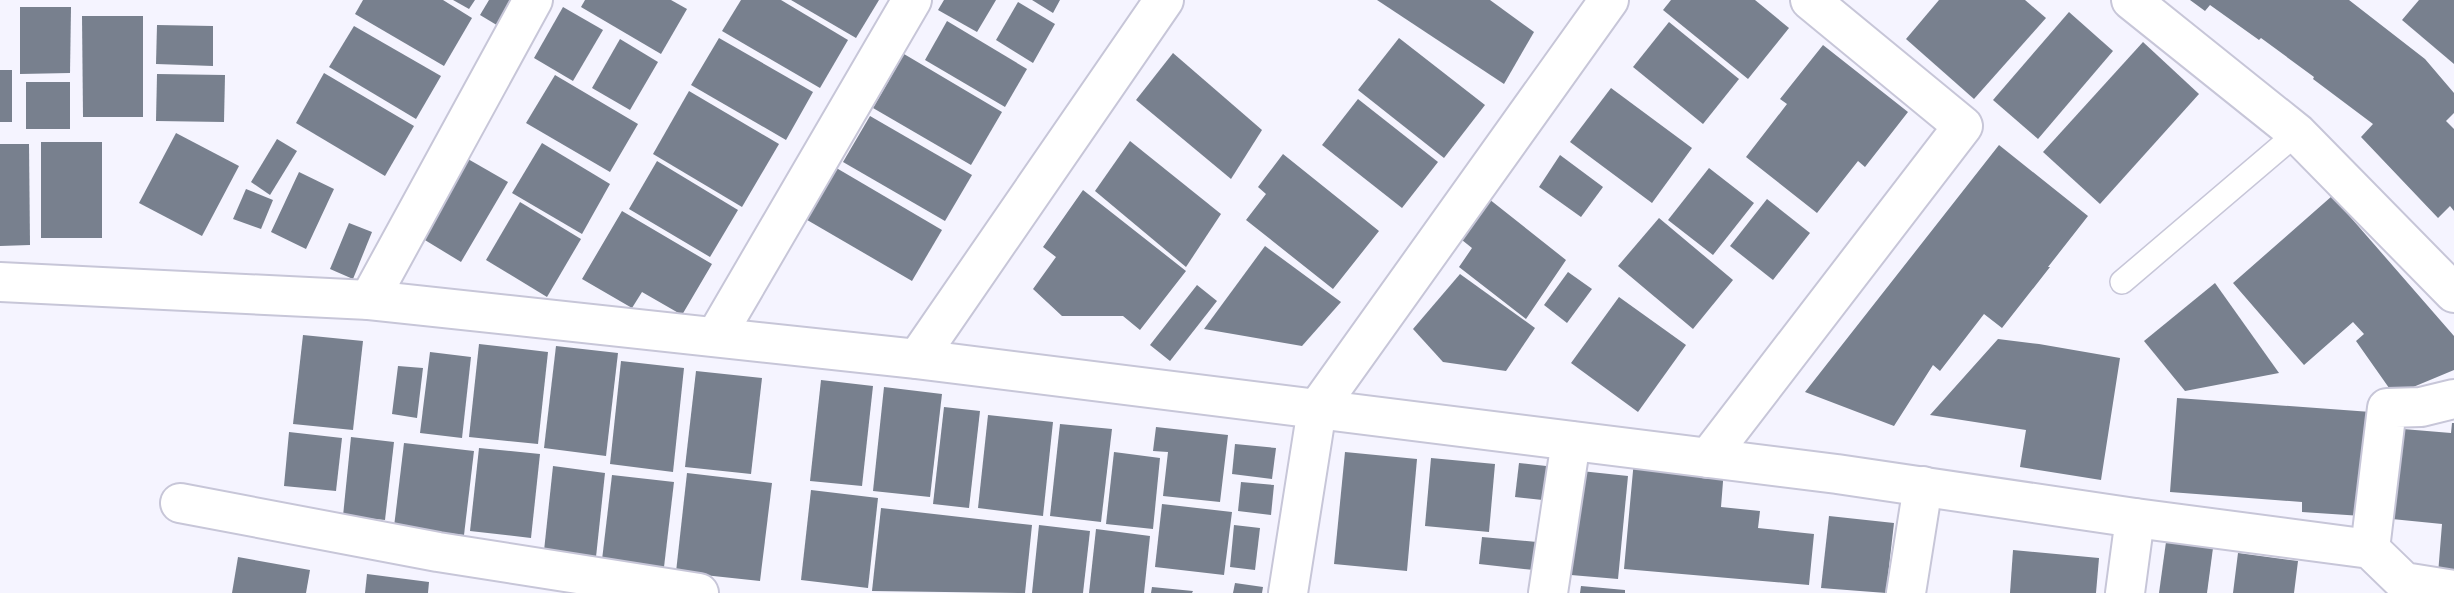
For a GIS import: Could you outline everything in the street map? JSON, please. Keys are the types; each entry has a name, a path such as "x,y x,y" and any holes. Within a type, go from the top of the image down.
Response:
{"street":[{"path":"369,300 533,0"},
{"path":"716,336 912,0"},
{"path":"917,359 1164,0"},
{"path":"1288,593 1317,409 1609,0"},
{"path":"1709,458 1963,126 1810,0"},
{"path":"2131,0 2297,133 2454,293"},
{"path":"0,282 369,300 917,359 1709,458 1923,486 2135,518 2386,572 2404,582 2454,590"},
{"path":"2386,572 2386,408 2421,407 2454,399"},
{"path":"1548,593 1571,441"},
{"path":"1906,593 1923,486"},
{"path":"180,503 438,552 699,593"},
{"path":"2126,593 2135,518"}],"lane":[{"path":"2122,282 2297,133"}],"building":[{"path":"363,0 443,0 472,18 444,66 355,14"},
{"path":"453,0 475,0 469,9"},
{"path":"489,0 522,0 505,30 480,15"},
{"path":"585,0 671,0 687,9 661,54 581,7"},
{"path":"741,0 781,0 848,40 820,88 722,31"},
{"path":"791,0 879,0 856,38"},
{"path":"944,0 996,0 977,32 938,10"},
{"path":"1032,0 1060,0 1053,13"},
{"path":"1377,0 1490,0 1534,32 1504,84"},
{"path":"1671,0 1755,0 1789,28 1748,79 1663,10"},
{"path":"1939,0 2025,0 2046,18 1974,99 1906,39"},
{"path":"2190,0 2349,0 2425,59 2454,93 2454,113 2446,121 2454,129 2454,211 2450,206 2438,218 2361,137 2373,124 2261,38 2259,40 2210,5 2205,11"},
{"path":"2419,0 2454,0 2454,64 2402,20"},
{"path":"1018,2 1055,24 1033,63 996,40"},
{"path":"20,7 71,7 70,73 20,74"},
{"path":"563,7 603,30 573,81 534,58"},
{"path":"2069,12 2113,51 2038,139 1993,100"},
{"path":"82,16 143,16 143,117 83,117"},
{"path":"947,21 1027,69 1005,107 925,60"},
{"path":"1669,22 1739,79 1703,124 1633,67"},
{"path":"157,25 213,26 213,66 156,64"},
{"path":"354,26 441,76 416,119 329,67"},
{"path":"719,38 813,92 786,140 691,85"},
{"path":"1399,38 1485,105 1444,158 1358,90"},
{"path":"620,39 658,62 630,110 592,88"},
{"path":"2143,42 2199,94 2100,204 2043,152"},
{"path":"1823,45 1908,112 1865,167 1858,161 1817,213 1746,157 1787,104 1780,99"},
{"path":"1173,53 1262,130 1231,179 1136,100"},
{"path":"904,54 1002,112 971,165 873,108"},
{"path":"0,70 12,70 12,122 0,122"},
{"path":"324,73 414,126 385,176 296,123"},
{"path":"157,74 225,75 224,122 156,121"},
{"path":"555,75 638,124 610,172 526,123"},
{"path":"26,82 70,82 70,129 26,129"},
{"path":"1611,88 1692,148 1652,203 1570,142"},
{"path":"689,91 779,144 742,207 653,154"},
{"path":"1358,99 1438,162 1402,208 1322,145"},
{"path":"870,116 972,175 945,221 843,162"},
{"path":"176,133 239,166 202,236 139,203"},
{"path":"277,139 297,151 270,195 251,182"},
{"path":"1130,141 1221,214 1186,267 1095,191"},
{"path":"41,142 102,142 102,238 41,238"},
{"path":"542,143 610,184 582,234 512,193"},
{"path":"0,144 29,144 30,245 0,246"},
{"path":"1999,145 2088,216 2050,267 2002,328 1984,314 1940,371 1933,365 1894,426 1805,392"},
{"path":"1283,154 1379,231 1333,289 1246,220 1266,194 1258,187"},
{"path":"461,155 508,182 461,262 415,234"},
{"path":"1560,155 1603,187 1581,217 1539,187"},
{"path":"657,161 738,210 710,257 629,209"},
{"path":"833,166 942,230 912,281 802,217"},
{"path":"1709,168 1754,203 1713,255 1668,220"},
{"path":"299,172 334,189 306,249 271,232"},
{"path":"246,189 273,200 261,229 233,219"},
{"path":"1083,190 1186,271 1140,330 1123,316 1062,316 1033,289 1056,257 1043,247"},
{"path":"2332,196 2454,336 2454,370 2394,395 2356,341 2364,334 2353,322 2304,365 2233,283"},
{"path":"1489,199 1566,260 1526,319 1459,267 1472,248 1457,236"},
{"path":"1767,199 1810,233 1773,280 1730,246"},
{"path":"520,202 581,239 547,297 486,260"},
{"path":"622,211 712,264 682,315 642,292 632,308 582,279"},
{"path":"1659,218 1733,280 1693,329 1618,266"},
{"path":"349,223 372,232 353,279 330,269"},
{"path":"1265,246 1341,302 1302,346 1204,329"},
{"path":"1568,272 1592,289 1567,323 1544,305"},
{"path":"1460,274 1535,328 1506,371 1443,362 1413,329"},
{"path":"2215,283 2279,373 2185,391 2144,341"},
{"path":"1197,285 1217,301 1170,361 1150,345"},
{"path":"1619,297 1686,345 1638,412 1571,363"},
{"path":"303,335 363,341 353,430 293,424"},
{"path":"1998,339 2120,358 2101,480 2020,467 2026,430 1930,415"},
{"path":"479,344 548,352 538,444 469,437"},
{"path":"556,346 618,353 606,456 544,448"},
{"path":"430,352 471,357 462,438 420,433"},
{"path":"621,361 684,368 673,472 610,464"},
{"path":"398,366 423,368 417,418 392,414"},
{"path":"696,371 762,378 751,474 685,467"},
{"path":"821,380 873,386 862,486 810,481"},
{"path":"884,387 942,394 930,497 873,491"},
{"path":"2177,398 2371,412 2362,516 2302,512 2302,502 2170,492"},
{"path":"944,407 980,411 969,508 933,504"},
{"path":"988,415 1053,422 1043,516 978,508"},
{"path":"2452,423 2454,575 2438,574 2442,524 2382,518 2391,428 2451,433"},
{"path":"1060,424 1112,429 1101,522 1050,516"},
{"path":"1156,427 1228,435 1220,502 1163,496 1168,452 1153,451"},
{"path":"289,432 342,438 336,491 284,486"},
{"path":"351,437 394,442 385,520 343,516"},
{"path":"404,443 474,451 464,535 394,527"},
{"path":"1235,444 1276,448 1272,479 1232,474"},
{"path":"479,448 540,454 531,538 470,531"},
{"path":"1114,452 1160,458 1153,529 1106,524"},
{"path":"1345,452 1417,459 1407,571 1334,564"},
{"path":"1431,458 1495,464 1489,532 1425,526"},
{"path":"1634,460 1724,469 1721,507 1760,511 1758,528 1814,534 1809,585 1624,569"},
{"path":"1519,463 1555,467 1552,501 1515,497"},
{"path":"553,466 605,473 596,557 544,551"},
{"path":"1581,471 1628,476 1618,579 1571,575"},
{"path":"687,473 772,483 760,581 676,572"},
{"path":"612,475 674,482 664,567 602,560"},
{"path":"1241,482 1274,485 1271,515 1238,511"},
{"path":"811,490 878,498 868,588 801,580"},
{"path":"1162,504 1232,512 1224,575 1155,567"},
{"path":"881,508 1032,525 1025,593 872,591"},
{"path":"1829,516 1894,523 1886,593 1821,588"},
{"path":"1039,525 1090,531 1083,593 1032,593"},
{"path":"1234,525 1260,528 1255,570 1230,567"},
{"path":"1096,529 1150,536 1144,593 1089,593"},
{"path":"1482,537 1537,542 1534,570 1479,564"},
{"path":"2166,542 2213,548 2207,593 2159,593"},
{"path":"2013,550 2099,558 2096,593 2010,593"},
{"path":"2238,553 2298,561 2294,593 2233,593"},
{"path":"238,557 310,570 306,593 232,593"},
{"path":"367,574 429,582 428,593 365,593"},
{"path":"1235,583 1263,587 1262,593 1233,593"},
{"path":"1581,586 1625,590 1625,593 1580,593"},
{"path":"1152,587 1193,591 1151,593"}]}
